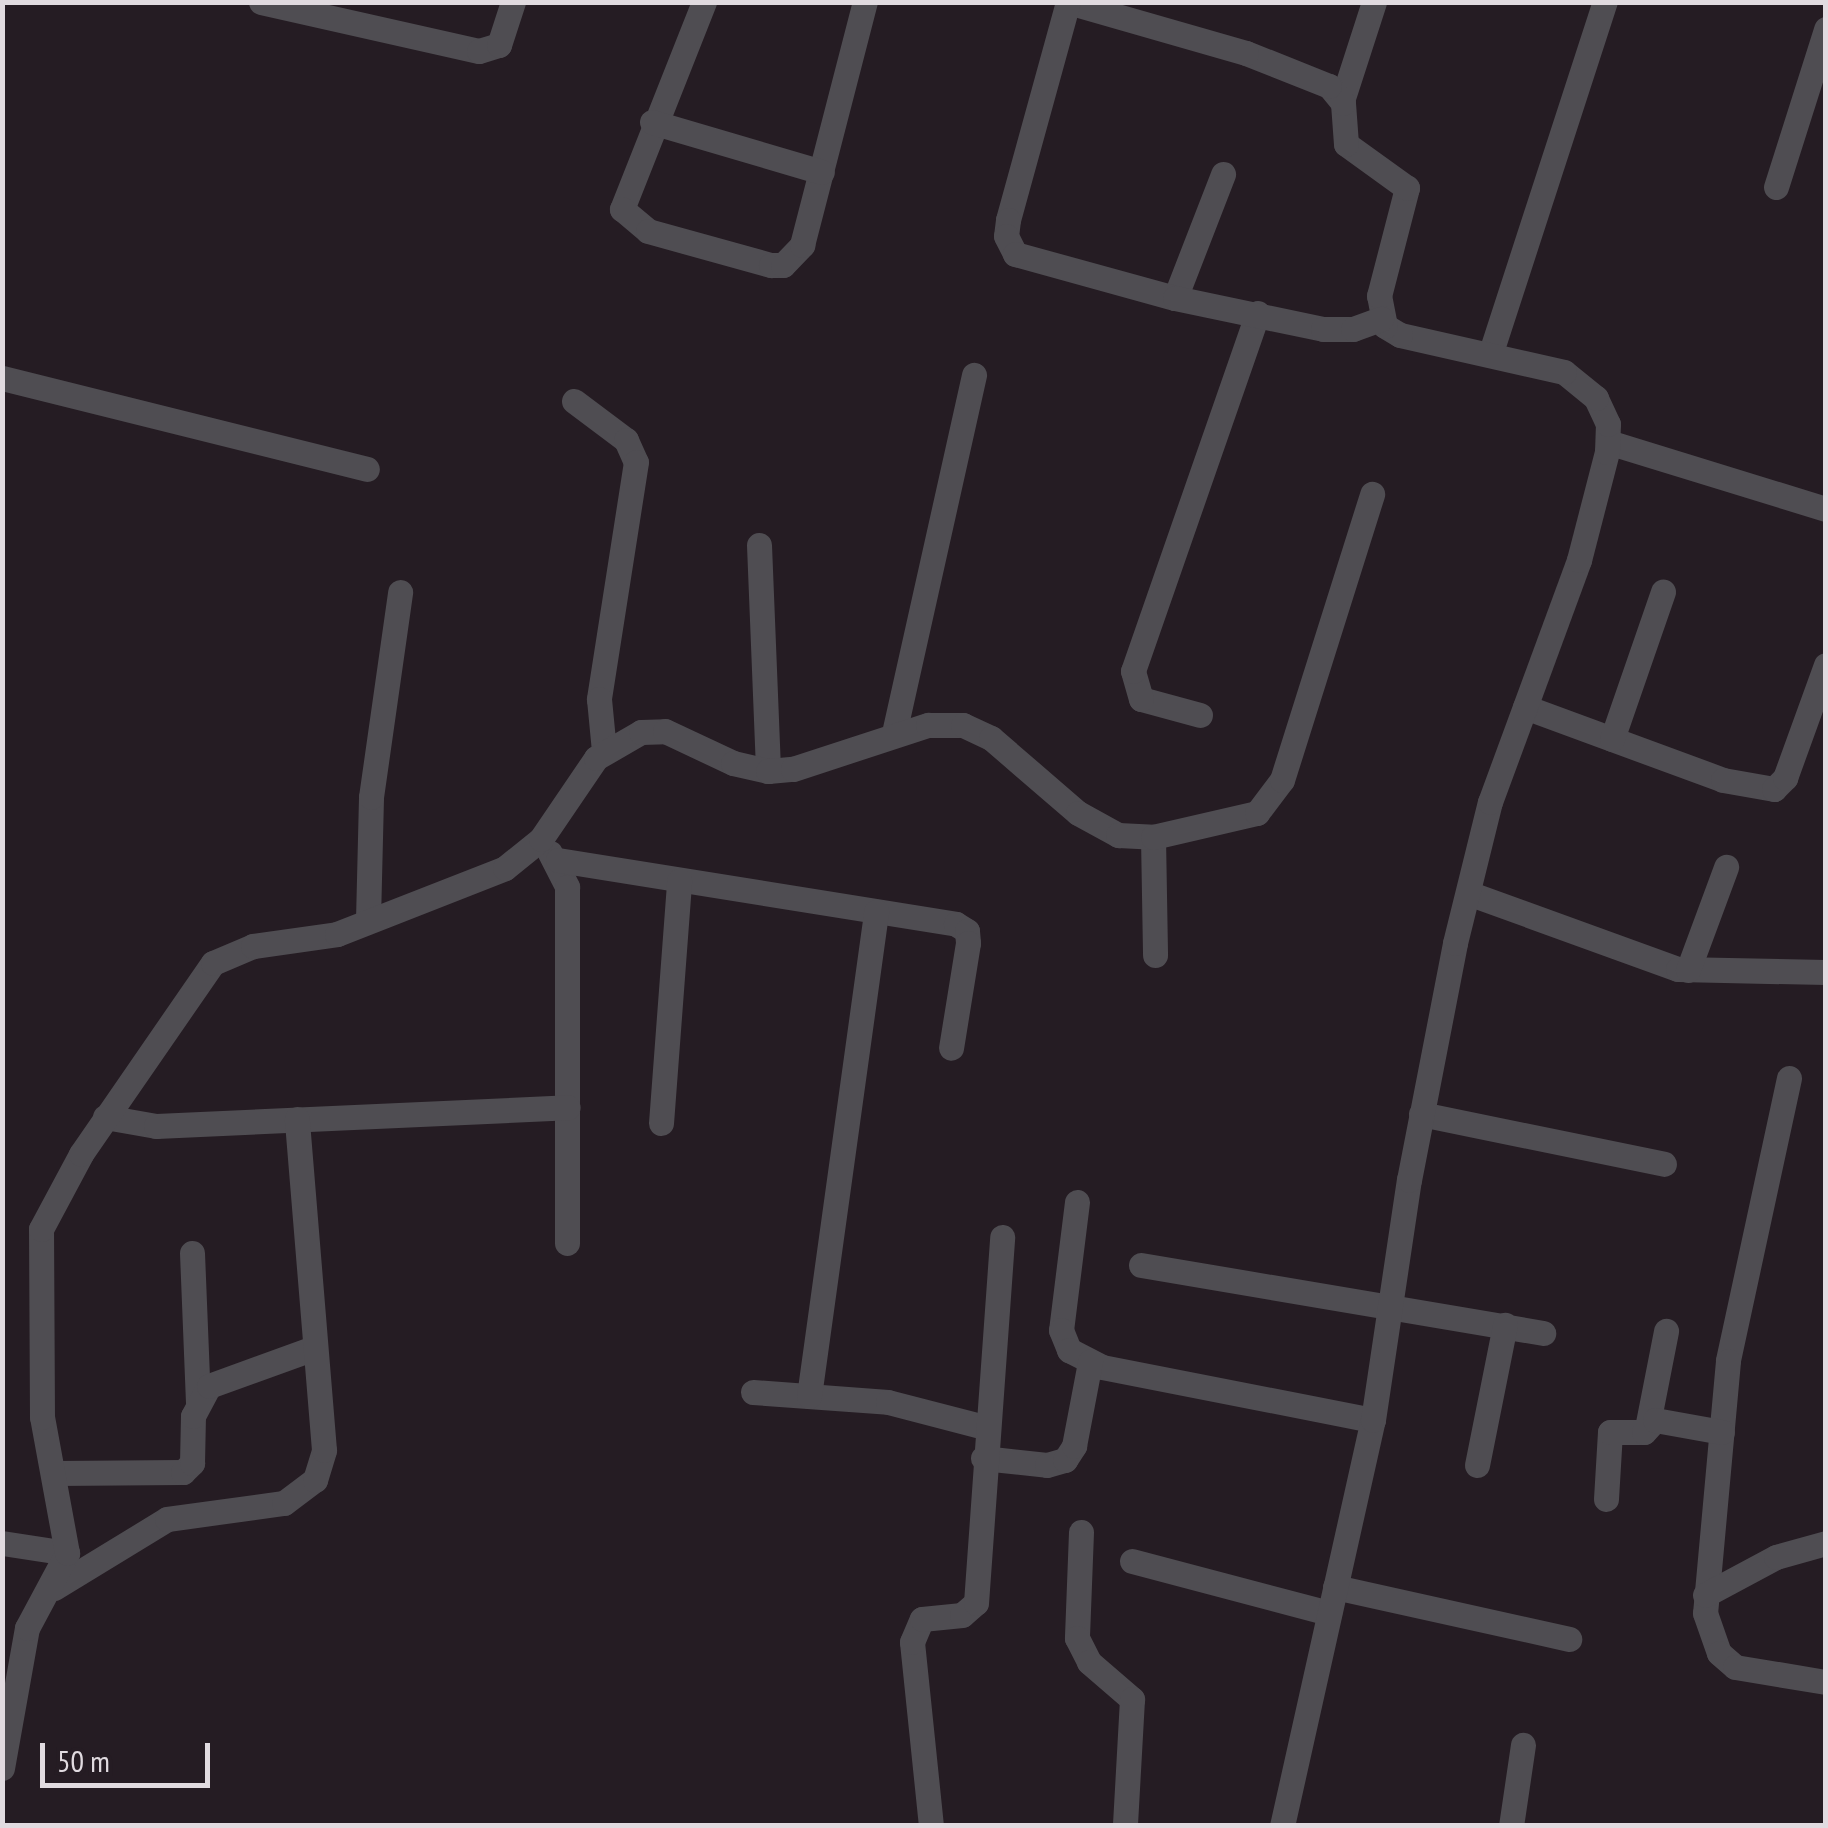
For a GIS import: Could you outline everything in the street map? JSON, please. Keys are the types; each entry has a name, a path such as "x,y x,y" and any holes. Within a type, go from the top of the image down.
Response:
{"street":[{"path":"262,2 480,51 499,46 513,2"},
{"path":"704,2 652,122 622,208 648,232 771,264 794,258 822,172 865,2"},
{"path":"1342,101 1329,86 1141,12 1068,2 1006,236 1023,257 1175,298 1338,330 1381,319"},
{"path":"1282,1826 1373,1420 1422,1114 1468,893 1490,802 1579,560 1608,442 1602,408 1579,380 1491,352 1400,335 1381,319 1379,296 1407,188 1346,144 1342,101 1374,2"},
{"path":"1491,352 1604,2"},
{"path":"1776,188 1826,29"},
{"path":"652,122 822,172"},
{"path":"1175,298 1223,174"},
{"path":"1200,715 1141,699 1134,671 1258,313"},
{"path":"894,733 974,376"},
{"path":"2,378 367,469"},
{"path":"574,402 626,440 636,462 598,700 604,751"},
{"path":"1608,442 1826,510"},
{"path":"2,1768 21,1652 43,1595 67,1553 42,1418 37,1248 55,1194 213,963 253,946 336,934 504,868 536,844 604,751 627,736 665,732 732,764 768,771 793,770 894,733 947,724 980,731 1101,828 1154,837 1257,813 1276,793 1372,494"},
{"path":"759,545 768,771"},
{"path":"368,920 371,797 400,592"},
{"path":"1612,739 1663,592"},
{"path":"1525,706 1768,790 1785,778 1815,729 1826,665"},
{"path":"1154,837 1155,955"},
{"path":"536,844 558,860 876,912 967,931 951,1048"},
{"path":"558,860 568,887 567,1243"},
{"path":"1688,970 1726,867"},
{"path":"660,1123 679,882"},
{"path":"1468,893 1688,970 1826,972"},
{"path":"809,1396 876,912"},
{"path":"1789,1078 1728,1361 1706,1594 1712,1636 1725,1661 1750,1672 1826,1682"},
{"path":"105,1117 156,1126 568,1106"},
{"path":"1422,1114 1664,1164"},
{"path":"43,1595 167,1519 284,1503 309,1489 324,1450 297,1118"},
{"path":"1076,1202 1061,1330 1069,1350 1090,1362 1373,1420"},
{"path":"931,1826 912,1642 922,1619 962,1615 976,1603 985,1427 1002,1237"},
{"path":"54,1473 183,1472 192,1463 198,1402 192,1253"},
{"path":"1141,1265 1390,1302 1544,1332"},
{"path":"1478,1465 1505,1325"},
{"path":"1606,1499 1608,1438 1615,1430 1644,1432 1666,1332"},
{"path":"198,1402 217,1382 314,1348"},
{"path":"983,1458 1047,1465 1072,1454 1090,1362"},
{"path":"752,1392 888,1402 985,1427"},
{"path":"1648,1424 1722,1432"},
{"path":"1081,1532 1077,1638 1089,1662 1132,1699 1125,1826"},
{"path":"2,1543 67,1553"},
{"path":"1706,1594 1776,1557 1826,1543"},
{"path":"1132,1561 1330,1613"},
{"path":"1335,1587 1568,1639"},
{"path":"1511,1826 1523,1745"}]}
